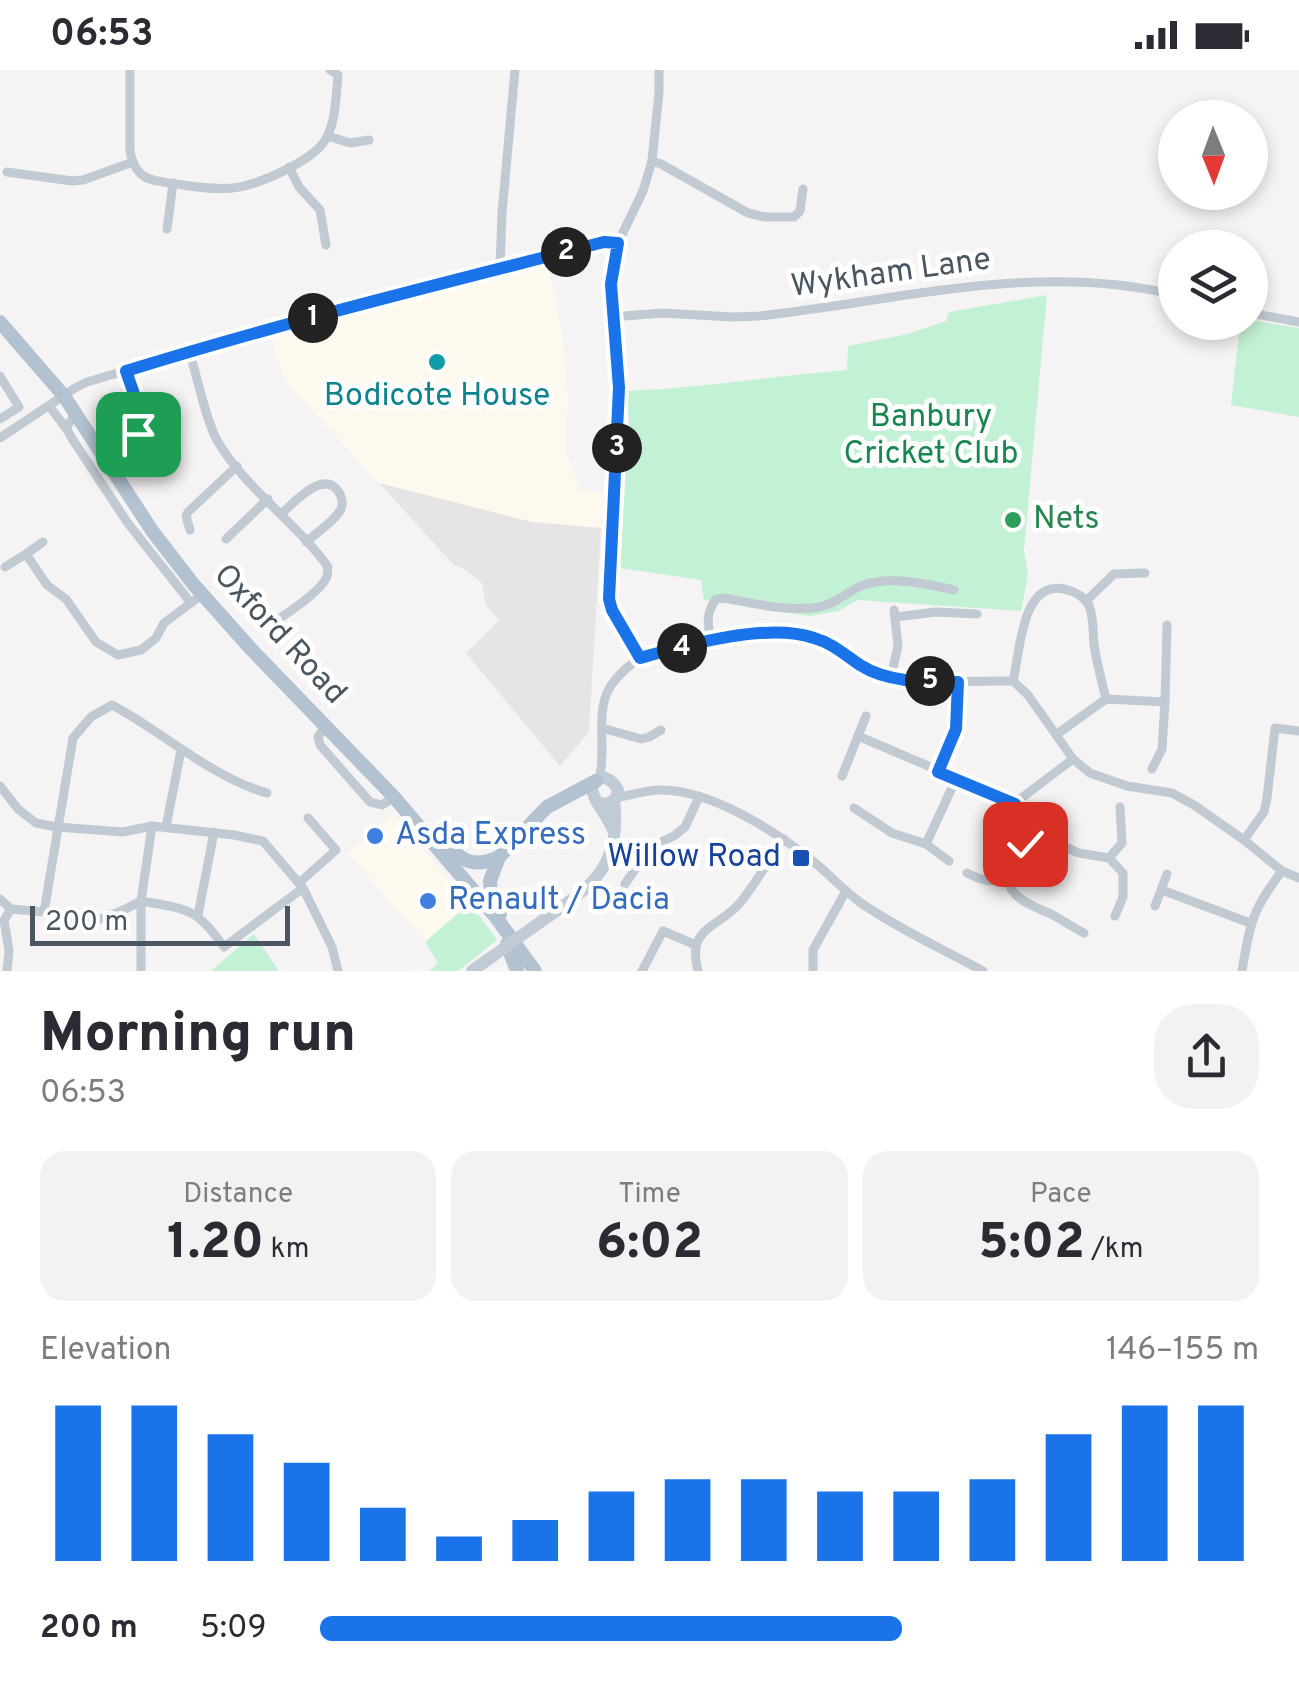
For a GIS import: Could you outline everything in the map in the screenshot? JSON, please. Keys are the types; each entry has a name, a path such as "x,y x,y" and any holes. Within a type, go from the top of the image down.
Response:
{"main road":[{"name":"Oxford Road","path":"0,322 64,396 153,532 194,585 197,598 394,797 495,916 536,971"},
{"path":"510,937 490,886 499,857 539,814 566,796 606,781"},
{"path":"566,796 596,802"},
{"path":"409,816 465,861 483,863 499,857"},
{"path":"495,916 517,971"}],"street":[{"path":"130,70 132,162 140,173 173,184 232,188 260,180 312,155 328,136 339,72"},
{"path":"500,268 515,70"},
{"path":"640,658 609,599 619,388 611,284 618,243 644,191 652,162 658,70"},
{"path":"328,136 350,143 369,140"},
{"path":"8,172 72,181 132,162"},
{"path":"652,162 757,216 794,217 800,211 803,189"},
{"path":"289,167 299,187 320,210 326,239 337,232"},
{"path":"166,229 173,184"},
{"path":"0,438 88,382 500,268 604,242 618,243"},
{"name":"Wykham Lane","path":"613,317 662,312 759,316 1013,282 1060,280 1126,284 1158,291"},
{"path":"1268,316 1299,322"},
{"path":"190,351 215,435 236,466 328,567 326,578 290,611 269,624"},
{"path":"126,371 141,414 138,434"},
{"path":"0,376 18,407 0,419"},
{"path":"26,554 47,586 66,598 96,642 118,655 141,650 156,638 164,623 197,598 127,522 49,406"},
{"path":"66,428 76,413"},
{"path":"190,530 188,512 236,466"},
{"path":"282,513 312,487 331,484 336,489 342,501 339,512 306,542"},
{"path":"226,538 268,499"},
{"path":"5,567 43,542"},
{"path":"1086,601 1114,574 1145,573"},
{"path":"711,642 709,610 716,599 792,610 832,604 856,588 875,583 926,584 954,590"},
{"path":"1013,681 1026,618 1035,598 1048,589 1061,588 1086,601 1106,700"},
{"path":"891,677 898,646 895,613 978,614"},
{"path":"1152,769 1162,749 1167,625"},
{"path":"472,971 598,876 612,854 618,790 606,781 602,728 610,686 640,658 745,635 788,632 814,638 860,665 891,677 1013,681 1058,734 1073,759 1090,772 1127,786 1172,793 1244,840 1282,871 1299,878"},
{"path":"938,772 956,729 958,682"},
{"path":"1058,734 1106,700 1165,702"},
{"path":"44,912 73,738 91,717 112,704 239,785 267,793"},
{"path":"842,776 866,716"},
{"path":"602,728 641,739 662,730"},
{"path":"1244,840 1264,812 1268,798 1275,728 1299,731"},
{"path":"858,736 1015,804 1036,833 1060,846 1109,858 1123,873 1123,897 1116,916"},
{"path":"166,827 180,750"},
{"path":"1015,804 1073,759"},
{"path":"926,844 956,779"},
{"path":"606,781 632,790 675,791 742,815 784,839 875,912 983,971"},
{"path":"606,781 591,792 610,821 614,837"},
{"path":"0,786 18,809 36,822 56,827 123,832 152,826 263,841 301,885 332,947 338,971"},
{"path":"596,802 604,805 646,792"},
{"path":"625,884 650,847 686,827 699,798"},
{"path":"1109,858 1122,843 1120,807"},
{"path":"854,808 892,833 926,844 949,861"},
{"path":"0,899 10,909 44,912 58,919 86,923 111,917 140,901 178,907 198,915 224,948 301,885 336,850 308,818"},
{"path":"140,971 140,901 152,826"},
{"path":"198,915 214,832"},
{"path":"1036,833 1017,857 1010,874 1010,889 1084,933"},
{"path":"698,971 696,945 712,923 739,903 784,839"},
{"path":"1242,971 1250,923 1282,871"},
{"path":"968,872 990,882 1010,874"},
{"path":"1155,906 1167,874"},
{"path":"1162,890 1250,923"},
{"path":"812,971 813,950 846,892"},
{"path":"7,971 9,951 4,920 10,909"},
{"path":"652,924 696,945"},
{"path":"642,971 663,931"}],"shaded area":[{"path":"547,264 562,331 568,399 565,452 581,490 603,491 601,528 532,522 379,483 286,382 271,337"},
{"path":"379,483 532,522 601,528 589,732 560,766 466,653 499,620 486,605 482,583 454,565"},
{"path":"393,814 470,903 425,942 348,853"}],"green space":[{"name":"Banbury Cricket Club","path":"1047,295 1024,550 1028,575 1021,611 857,600 839,611 809,616 704,600 701,580 620,568 629,419 627,391 847,370 848,346 908,334 946,321 949,312"},
{"path":"1268,323 1299,328 1299,417 1231,405 1238,340 1268,340"},
{"path":"470,903 497,940 458,971 429,971 438,963 425,942"},
{"path":"254,934 279,971 211,971"}],"place":[{"name":"Bodicote House","path":"437,362"},
{"name":"Nets","path":"1013,520"},
{"name":"Asda Express","path":"375,836"},
{"name":"Willow Road","path":"801,858"},
{"name":"Renault / Dacia","path":"428,901"}],"route":[{"path":"138,434 141,414 126,371 500,268 610,240 618,243 611,284 619,388 609,599 640,658 745,635 788,632 834,647 881,674 908,680 958,682 956,729 938,772 1015,804 1036,833 1025,844"}]}
